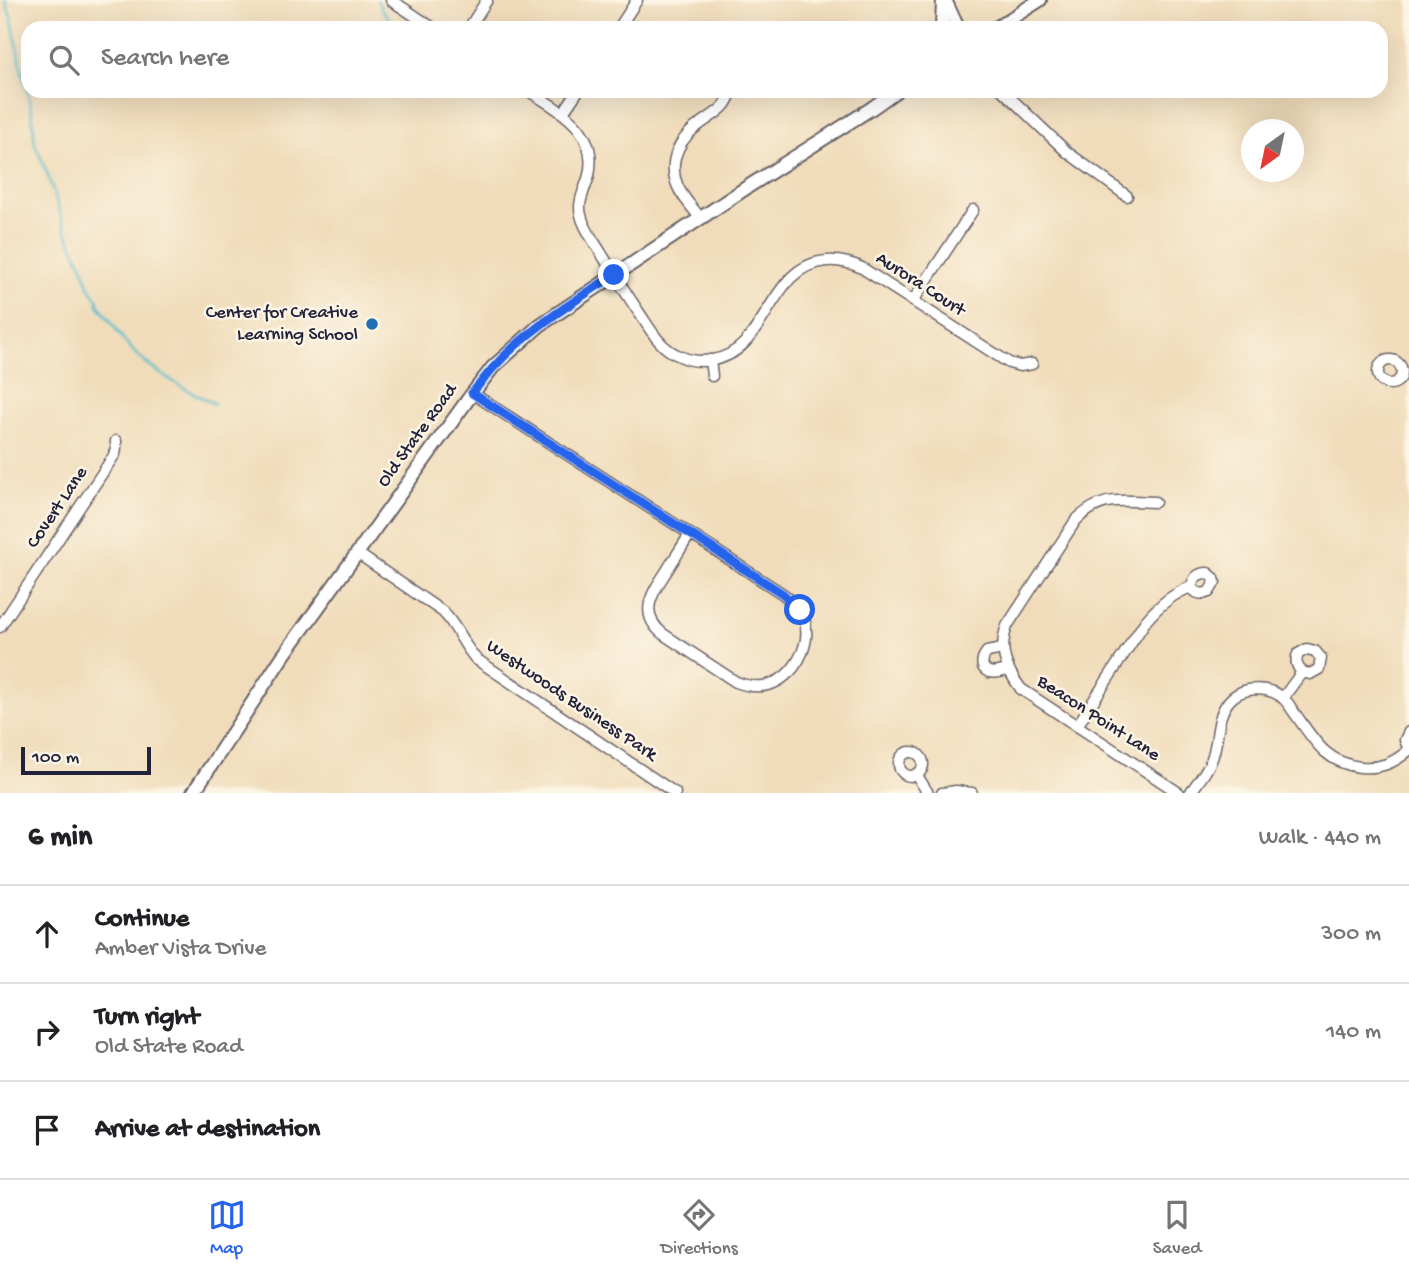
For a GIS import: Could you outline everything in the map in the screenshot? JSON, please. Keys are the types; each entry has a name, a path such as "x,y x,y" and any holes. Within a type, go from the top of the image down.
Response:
{"street":[{"path":"391,0 422,21"},
{"path":"474,21 487,0"},
{"path":"624,21 637,0"},
{"path":"942,21 944,0"},
{"path":"944,0 954,21"},
{"path":"1007,21 1040,0"},
{"path":"540,98 576,123 583,133 590,155 589,174 580,205 581,214 584,224 614,275 653,334 666,348 682,357 710,360 712,376"},
{"path":"563,113 573,98"},
{"path":"700,218 677,185 675,158 685,136 724,107 729,98"},
{"name":"Old State Road","path":"193,793 281,659 493,367 540,325 886,98"},
{"path":"1010,98 1067,152 1127,197"},
{"path":"913,302 973,210"},
{"name":"Aurora Court","path":"710,360 726,356 745,344 783,285 801,269 834,260 855,265 1009,363 1020,366 1032,364"},
{"path":"472,393 783,594 800,610 806,628 804,647 790,672 779,681 758,687 736,682 663,635 654,624 649,611 652,594 690,534"},
{"name":"Covert Lane","path":"0,627 115,454 116,441"},
{"path":"1008,670 989,672 983,667 982,658 987,652 1003,649 1007,626 1076,520 1102,502 1155,502"},
{"name":"Westwoods Business Park","path":"357,553 443,612 476,659 675,793"},
{"path":"1077,726 1145,622 1165,601 1191,587"},
{"name":"Beacon Point Lane","path":"1003,649 1008,670 1021,689 1179,793"},
{"path":"1283,698 1302,672"},
{"path":"1190,793 1210,763 1217,743 1221,713 1234,696 1247,690 1270,691 1283,698 1319,746 1332,758 1349,765 1385,766 1398,759 1409,750 1405,740 1409,732"},
{"path":"916,774 928,793"},
{"path":"942,793 972,793"}],"waterway":[{"path":"5,0 12,19 21,68"},
{"path":"377,0 391,21"},
{"path":"29,98 35,144 65,229 98,305 124,340 146,363 215,404"}],"place":[{"name":"Center for Creative Learning School","path":"372,324"}],"route":[{"path":"614,275 519,342 493,367 472,393 783,594 800,610"}]}
